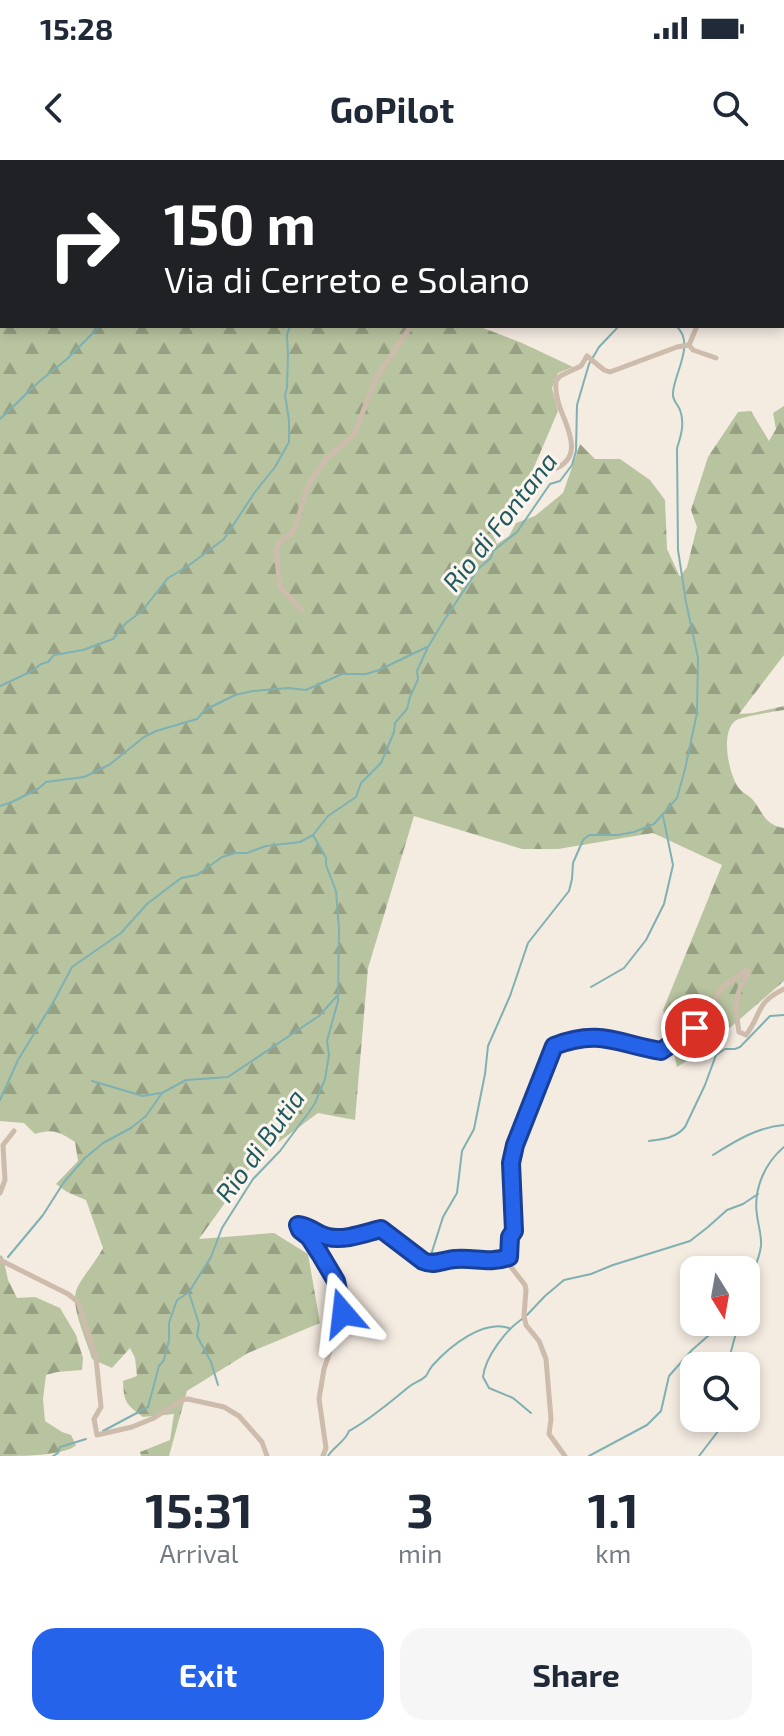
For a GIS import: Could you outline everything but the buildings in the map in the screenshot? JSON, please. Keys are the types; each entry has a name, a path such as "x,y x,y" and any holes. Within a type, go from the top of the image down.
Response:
{"street":[{"path":"302,610 280,587 278,544 293,531 312,479 327,458 354,435 376,378 410,328"},
{"path":"689,345 696,328"},
{"path":"552,470 562,466 569,457 572,445 570,430 555,389 560,376 581,366 587,356 610,372 689,345"},
{"path":"689,345 693,350 716,358"},
{"path":"565,1456 549,1434 551,1419 545,1352 526,1325 525,1285 511,1267 509,1257 510,1237 514,1231 513,1154 554,1046 593,1037 620,1040 661,1051 695,1028 723,987 746,970 748,974 737,992 735,1003 739,1032 746,1035 762,1004 784,989"},
{"path":"0,1193 5,1180 3,1145 14,1131"},
{"path":"323,1456 326,1448 319,1399 324,1369 343,1313 336,1281 298,1225 308,1226 332,1238 381,1229 429,1264 458,1258 492,1261 509,1257"},
{"path":"0,1260 78,1302 96,1358 101,1407 94,1419 97,1435 132,1427 188,1399 224,1407 239,1416 262,1442 267,1456"}],"green space":[{"path":"0,328 483,328 573,367 558,373 552,388 558,411 526,486 493,535 497,544 509,536 516,523 535,516 563,493 580,444 595,459 620,459 650,480 665,500 667,549 680,577 687,567 697,527 691,510 708,457 738,412 751,411 769,441 776,429 773,413 784,406 784,655 739,714 784,706 784,710 735,721 730,727 727,744 729,764 738,787 753,800 768,821 784,828 784,981 703,1051 677,1067 663,1010 722,865 653,833 558,849 522,849 414,816 368,968 355,1120 318,1113 257,1158 199,1239 274,1233 308,1254 320,1323 248,1353 187,1391 169,1456 141,1456 140,1452 170,1440 174,1414 143,1417 127,1402 123,1381 137,1376 135,1358 130,1348 112,1368 92,1359 80,1325 76,1291 103,1248 86,1200 56,1184 78,1161 75,1142 56,1132 35,1134 24,1123 0,1121"},
{"path":"0,1255 17,1298 35,1297 60,1308 76,1335 83,1358 82,1370 46,1375 43,1399 45,1421 71,1435 76,1445 70,1449 41,1455 0,1456"}],"waterway":[{"path":"0,419 98,328"},
{"path":"0,686 48,662 54,655 83,650 113,639 126,623 142,611 168,578 224,539 289,442 285,395 289,328"},
{"name":"Rio di Fontana","path":"0,1100 18,1060 72,967 121,933 147,904 181,878 197,875 222,857 235,853 300,842 313,835 328,816 356,797 361,783 381,763 395,723 407,709 418,679 417,671 443,622 478,569 491,558 493,551 517,532 550,484 560,481 572,465 576,451 577,405 589,364 599,347 617,328"},
{"path":"430,1258 443,1217 457,1193 462,1151 474,1129 488,1046 510,996 528,943 569,891 573,863 583,840 589,835 618,835 654,824 677,798 685,769 697,713 698,658 678,550 677,448 682,420 673,395 684,341 678,328"},
{"path":"0,806 38,789 46,782 84,777 109,765 144,737 197,719 205,710 235,695 289,688 306,690 342,674 366,674 379,670 427,647"},
{"path":"591,987 624,968 646,940 664,904 673,865 663,816"},
{"name":"Rio di Butia","path":"103,1431 148,1407 159,1366 164,1360 169,1323 177,1300 189,1292 211,1257 222,1228 253,1179 280,1151 309,1112 325,1079 329,1055 327,1041 338,1001 339,929 336,891 326,858 313,835"},
{"path":"8,1257 85,1158 146,1116 162,1093 186,1080 228,1077 319,1016 338,995"},
{"path":"649,1141 673,1136 685,1127 716,1055 725,1049 740,1047 770,1016 784,1015"},
{"path":"92,1081 143,1096 160,1093"},
{"path":"713,1155 756,1132 784,1125"},
{"path":"758,1256 761,1238 756,1205 759,1186 771,1161 784,1147"},
{"path":"527,1315 564,1280 690,1241 727,1210 758,1194"},
{"path":"189,1293 199,1324 197,1336 211,1362 218,1385"},
{"path":"522,1319 497,1345 483,1377 489,1388 513,1398 531,1413"},
{"path":"328,1456 349,1431 424,1378 432,1366 457,1343 488,1327 509,1328"},
{"path":"589,1456 647,1425 661,1411 669,1376 708,1336"},
{"path":"731,1352 735,1336"},
{"path":"699,1456 717,1432"},
{"name":"Rio di Butia","path":"53,1456 60,1447 86,1439"}],"route":[{"path":"343,1313 336,1281 298,1225 308,1226 332,1238 381,1229 429,1264 458,1258 492,1261 509,1257 510,1237 514,1231 511,1163 515,1145 554,1046 593,1037 620,1040 661,1051 695,1028"}]}
